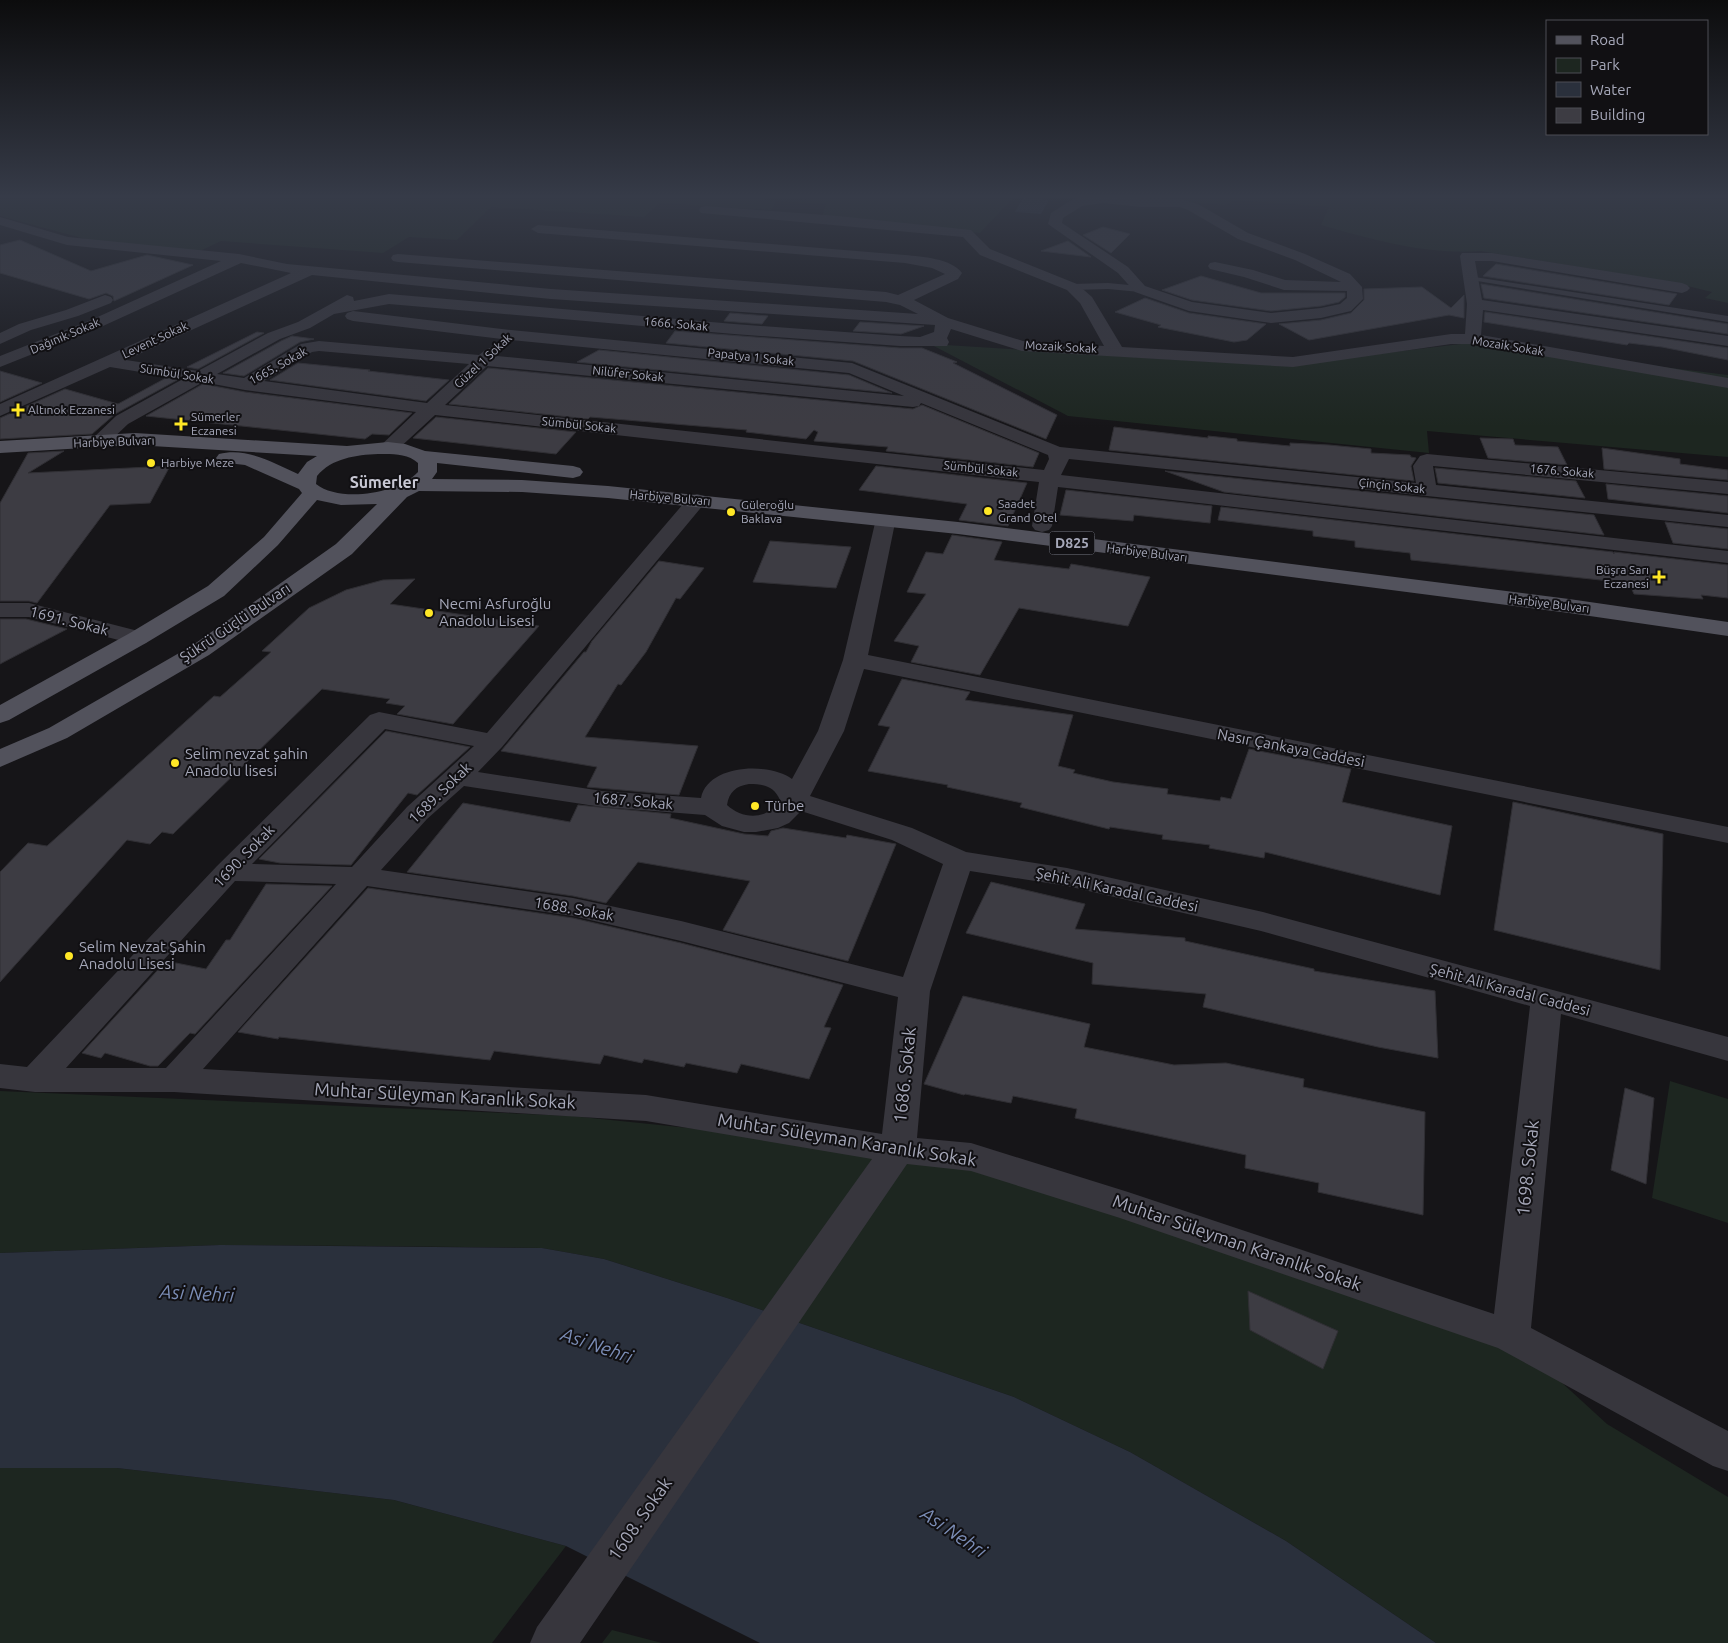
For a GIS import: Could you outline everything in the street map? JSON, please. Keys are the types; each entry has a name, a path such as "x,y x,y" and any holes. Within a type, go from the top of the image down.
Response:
{"main road":[{"name":"Harbiye Bulvarı","path":"0,447 135,439 347,452 388,448 422,456 634,478 1536,587 1728,615"},
{"name":"Harbiye Bulvarı","path":"0,456 136,450 248,459 326,497 362,500 407,489 558,488 697,500 885,523 958,528 1569,606 1728,629"},
{"name":"Harbiye Bulvarı","path":"310,488 305,478 310,470 318,463 347,452"},
{"path":"407,489 424,478 429,470 428,463 422,456"},
{"path":"0,715 138,638 216,591 271,541 310,488"},
{"name":"Şükrü Güçlü Bulvarı","path":"0,759 58,733 201,650 344,549 407,489"}],"street":[{"name":"Dağınık Sokak","path":"0,362 39,348 205,274"},
{"name":"Levent Sokak","path":"0,410 302,274"},
{"path":"355,274 551,294 942,321 941,335 923,341"},
{"name":"Güzel 1 Sokak","path":"388,448 511,335 573,274"},
{"name":"Mozaik Sokak","path":"608,274 886,297 901,300 942,321 1022,346 1293,362 1330,355 1451,339 1473,339 1728,383"},
{"path":"901,300 943,281 954,274"},
{"path":"1039,274 1072,287 1086,300 1115,350"},
{"path":"1126,274 1140,289 1189,306 1272,318 1321,313 1345,308 1354,299 1354,287 1345,277 1338,274"},
{"path":"1250,274 1284,285 1354,287"},
{"path":"1469,274 1475,304 1473,339"},
{"path":"1594,274 1682,288"},
{"path":"99,441 122,420 274,336 304,325 384,276"},
{"path":"1248,290 1283,294 1284,285"},
{"path":"1,339 25,327 72,313 107,299 148,300"},
{"name":"1666. Sokak","path":"331,310 389,299 734,329 1022,346"},
{"path":"1475,304 1728,341"},
{"name":"Papatya 1 Sokak","path":"353,316 511,335 852,368 1056,452"},
{"name":"Nilüfer Sokak","path":"312,346 484,360 944,406"},
{"name":"1665. Sokak","path":"244,385 312,346"},
{"name":"Sümbül Sokak","path":"108,362 244,385 431,409 1050,478 1728,557"},
{"path":"1042,526 1050,478 1059,459 1056,452"},
{"name":"Çinçin Sokak","path":"1056,452 1728,522"},
{"name":"1676. Sokak","path":"1427,490 1423,466 1427,460 1728,488"},
{"name":"1689. Sokak","path":"174,1080 417,813 458,777 493,742 697,500"},
{"path":"794,800 830,730 855,660 885,523"},
{"name":"1691. Sokak","path":"0,610 29,610 138,638"},
{"name":"Nasır Çankaya Caddesi","path":"855,660 1728,835"},
{"name":"1690. Sokak","path":"35,1080 227,872 379,720 493,742"},
{"path":"713,807 712,799 716,791 730,781 748,776 775,779 786,784 792,792 794,800"},
{"name":"1687. Sokak","path":"458,777 602,799 713,807 718,814 727,819 750,824 763,823 785,814 794,800"},
{"name":"Şehit Ali Karadal Caddesi","path":"794,800 902,834 959,860 1067,877 1263,922 1546,1001 1728,1049"},
{"name":"1686. Sokak","path":"727,1395 898,1150 914,991 959,860"},
{"name":"1688. Sokak","path":"227,872 359,876 573,908 681,931 914,991"},
{"name":"1698. Sokak","path":"1511,1336 1546,1001"},
{"name":"Muhtar Süleyman Karanlık Sokak","path":"0,1076 35,1080 174,1080 646,1108 898,1150 971,1157 1128,1206 1511,1336 1728,1452"},
{"name":"1608. Sokak","path":"553,1643 727,1395"}],"lane":[{"path":"1470,278 1728,319"},
{"path":"1072,287 1108,286 1140,289"}],"green space":[{"path":"1618,274 1728,274 1728,303 1705,298 1712,292 1675,283"},
{"path":"1469,343 1728,375 1728,457 1427,431 1429,453 1068,416 930,344 1214,362 1293,364"},
{"path":"1670,1081 1728,1099 1728,1223 1652,1198"},
{"path":"0,1091 572,1116 971,1157 1511,1336 1607,1424 1728,1497 1728,1643 1436,1643 1286,1541 1130,1452 1014,1397 727,1298 604,1259 542,1248 372,1246 220,1245 0,1253"},
{"path":"0,1468 117,1468 394,1500 566,1546 492,1643 0,1643"},
{"path":"612,1630 662,1643 602,1643"}],"water":[{"name":"Asi Nehri","path":"220,1245 542,1248 604,1259 727,1298 1014,1397 1130,1452 1286,1541 1436,1643 760,1643 566,1546 394,1500 117,1468 0,1468 0,1253"}],"building":[{"path":"2,274 174,274 114,301 113,296 106,293 89,299"},
{"path":"1486,274 1554,274 1677,294 1669,305 1483,276"},
{"path":"1201,276 1261,293 1345,293 1345,297 1339,302 1321,306 1271,311 1192,300 1162,290"},
{"path":"1481,284 1728,324 1728,334 1484,298"},
{"path":"1422,287 1451,308 1464,295 1464,318 1449,315 1309,340 1279,324 1321,320 1351,313 1364,300 1364,289"},
{"path":"1145,298 1189,313 1266,324 1247,340 1234,342 1158,327 1161,325 1115,312"},
{"path":"1485,312 1728,348 1728,360 1662,347 1629,343 1627,345 1484,322"},
{"path":"730,313 768,316 762,324 724,321"},
{"path":"860,322 924,326 901,334 853,331"},
{"path":"675,331 900,348 922,348 957,362 953,363 1057,415 1046,439 853,361 666,343"},
{"path":"257,332 264,333 198,369 187,367"},
{"path":"292,336 314,339 300,342 244,376 223,373 281,341"},
{"path":"599,350 849,375 892,393 577,362"},
{"path":"298,363 449,380 426,401 270,380"},
{"path":"488,368 913,409 922,405 1039,453 1033,467 886,451 888,447 814,441 818,432 814,430 806,439 746,432 747,430 590,417 588,419 449,404"},
{"path":"0,371 42,383 0,402"},
{"path":"166,378 177,380 115,414 92,434 0,439 0,418 65,389 118,404"},
{"path":"203,384 245,392 412,413 389,435 372,434 365,439 146,416"},
{"path":"436,417 576,432 556,454 413,438"},
{"path":"1114,427 1208,438 1208,436 1237,439 1237,441 1290,446 1290,443 1329,445 1371,449 1371,453 1410,455 1416,458 1411,466 1414,481 1109,450"},
{"path":"1480,438 1513,439 1515,445 1558,447 1567,465 1488,458"},
{"path":"1602,448 1680,459 1680,464 1728,470 1728,480 1604,469"},
{"path":"64,451 28,473 170,466 150,503 110,505 37,603 29,601 0,601 0,503 28,453"},
{"path":"876,466 1027,483 1008,526 959,520 967,504 859,490"},
{"path":"1435,468 1576,481 1585,498 1438,483"},
{"path":"1165,471 1594,515 1604,535 1224,492"},
{"path":"1606,484 1728,496 1728,513 1608,499"},
{"path":"1066,490 1212,506 1210,523 1134,515 1133,521 1060,515"},
{"path":"1221,507 1613,552 1614,554 1614,552 1728,565 1728,598 1701,595 1703,599 1634,594 1629,583 1411,560 1410,553 1355,547 1355,541 1313,536 1313,531 1218,520"},
{"path":"1665,522 1728,529 1728,549 1673,543"},
{"path":"952,535 1002,542 994,560 1069,569 1071,564 1150,577 1128,626 1019,608 980,675 911,662 919,646 894,641 926,594 907,592 926,552 943,554"},
{"path":"770,541 851,547 836,588 753,582"},
{"path":"659,561 704,568 680,599 676,598 646,652 621,685 618,684 585,737 698,746 679,795 587,787 597,767 501,751 584,652 586,652 592,641"},
{"path":"415,579 390,604 539,626 453,724 397,714 405,706 386,703 390,699 322,689 173,834 162,832 150,844 127,840 0,982 0,872 28,843 47,846 214,696 220,697 271,652 262,651 309,608 346,590 383,580"},
{"path":"0,619 26,619 67,629 0,664"},
{"path":"902,679 970,692 965,700 1073,715 1058,766 1075,770 1073,773 1113,782 1168,789 1167,794 1220,801 1221,797 1231,799 1249,749 1351,769 1342,802 1452,826 1440,895 1265,852 1264,858 1209,848 1210,845 1162,839 1163,835 1110,827 1109,829 1020,807 1022,803 947,787 948,785 868,771 890,727 878,725"},
{"path":"386,731 470,747 417,795 408,793 351,865 280,863 259,859"},
{"path":"1513,802 1663,834 1660,970 1494,930"},
{"path":"463,803 570,822 578,805 671,814 670,818 744,834 768,836 771,831 783,828 846,838 847,835 896,844 848,961 723,930 750,881 638,862 606,903 573,896 407,872"},
{"path":"991,882 1085,904 1075,929 1185,938 1185,941 1314,969 1314,971 1435,991 1438,1058 1378,1047 1203,1007 1206,994 1092,984 1093,963 966,933"},
{"path":"266,884 332,886 195,1034 190,1033 158,1066 150,1066 105,1053 101,1058 82,1053 166,961 206,969 226,940 230,940"},
{"path":"368,888 573,918 681,943 843,985 824,1027 831,1028 809,1079 741,1064 737,1073 686,1063 684,1067 644,1059 642,1063 604,1055 600,1064 494,1051 490,1060 279,1037 278,1039 238,1032"},
{"path":"963,996 1090,1024 1084,1047 1174,1065 1226,1063 1304,1079 1303,1087 1425,1112 1423,1215 1318,1192 1319,1183 1245,1168 1246,1155 1075,1118 1077,1109 1013,1096 1011,1103 964,1095 924,1084"},
{"path":"1625,1088 1654,1098 1646,1184 1611,1170"},
{"path":"1248,1291 1338,1331 1323,1369 1250,1330"}],"place":[{"name":"Altınok Eczanesi","path":"18,410"},
{"name":"Sümerler Eczanesi","path":"181,424"},
{"name":"Harbiye Meze","path":"151,463"},
{"name":"Saadet Grand Otel","path":"988,511"},
{"name":"Güleroğlu Baklava","path":"731,512"},
{"name":"Büşra Sarı Eczanesi","path":"1659,577"},
{"name":"Necmi Asfuroğlu Anadolu Lisesi","path":"429,613"},
{"name":"Selim nevzat şahin Anadolu lisesi","path":"175,763"},
{"name":"Türbe","path":"755,806"},
{"name":"Selim Nevzat Şahin Anadolu Lisesi","path":"69,956"}],"district":[{"name":"Sümerler","path":"384,482"}]}
